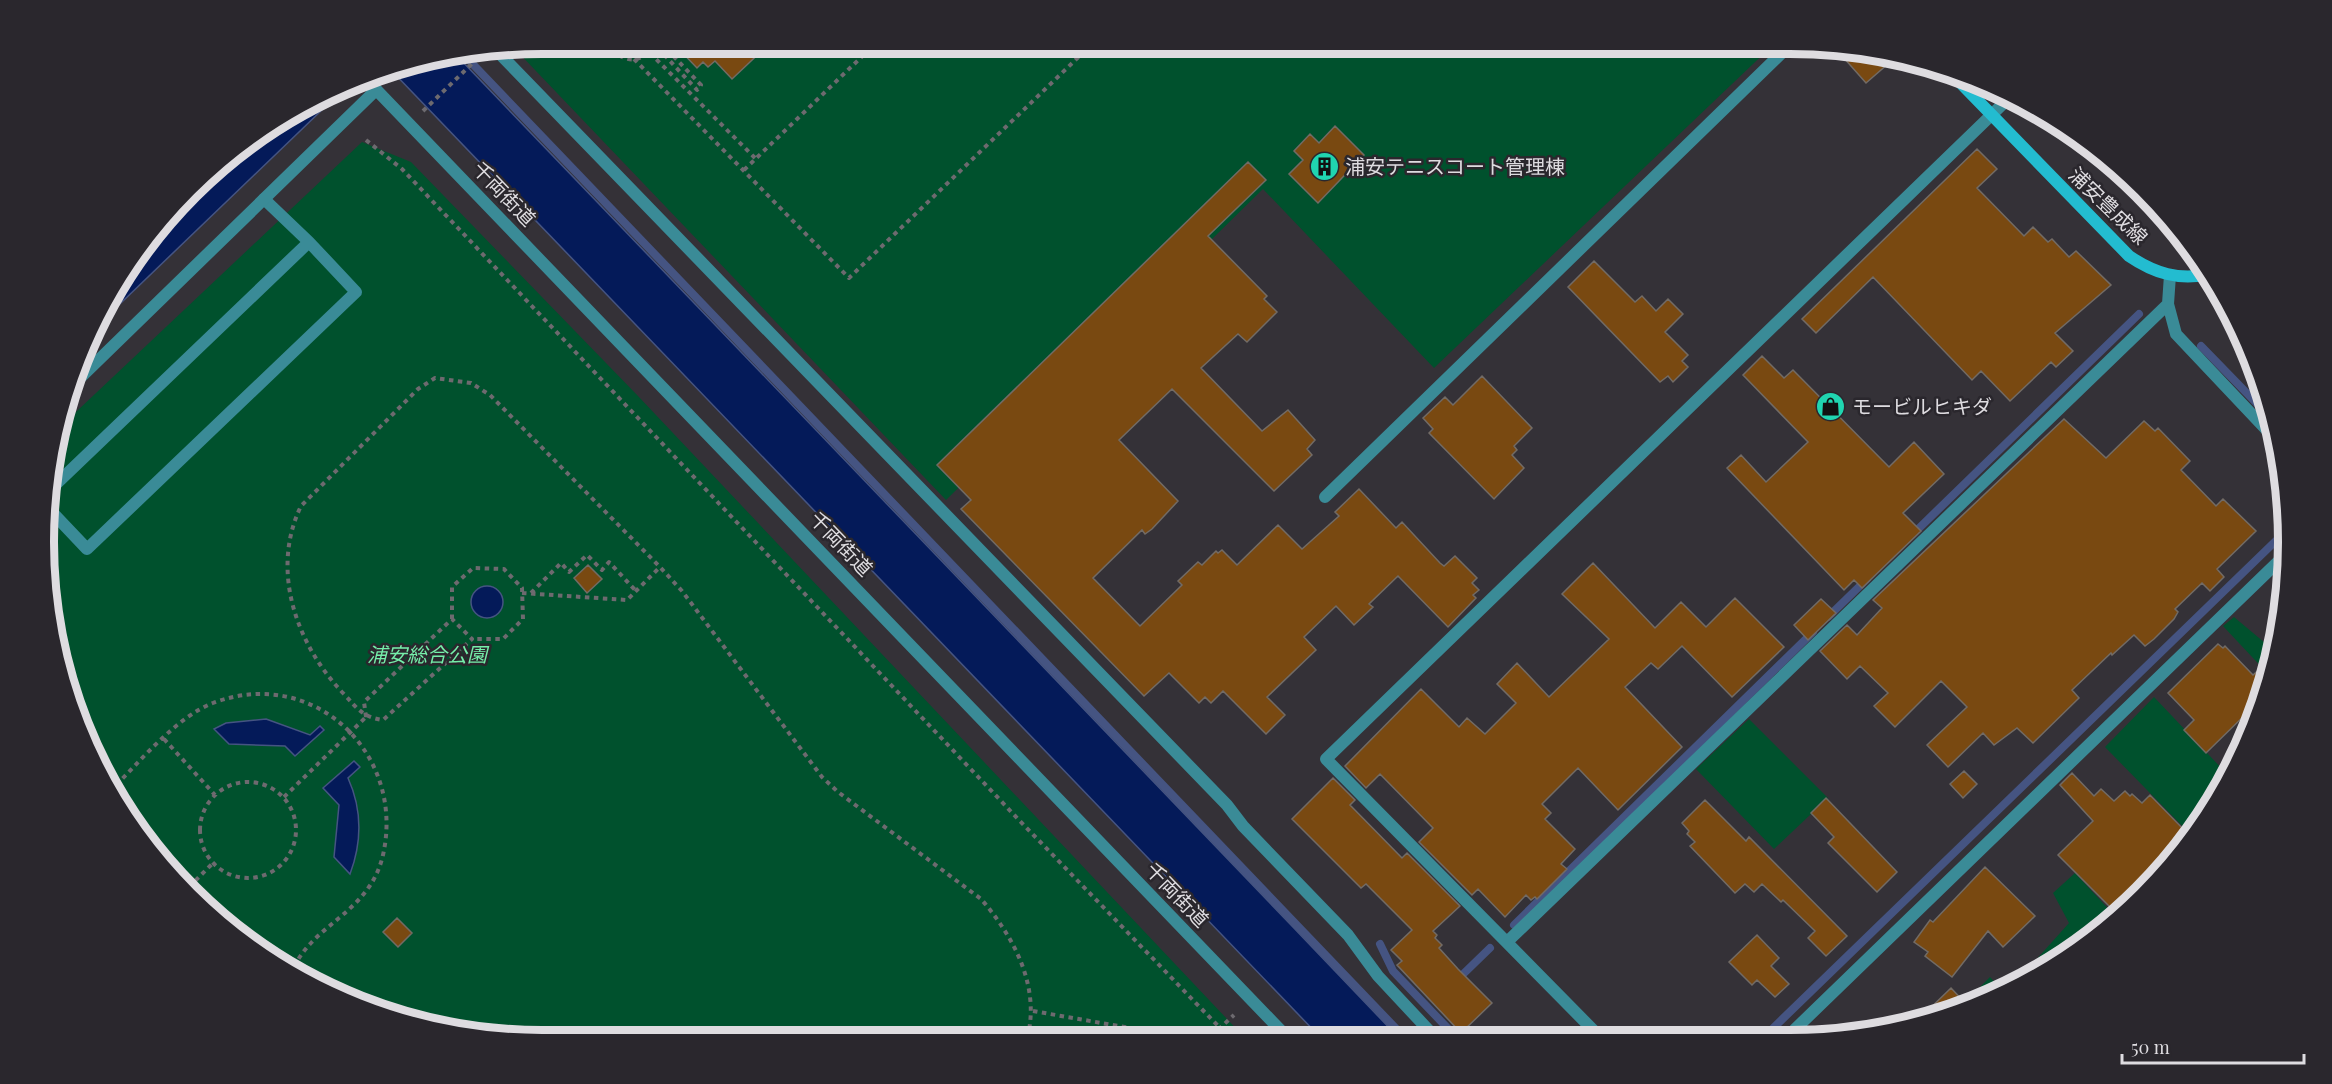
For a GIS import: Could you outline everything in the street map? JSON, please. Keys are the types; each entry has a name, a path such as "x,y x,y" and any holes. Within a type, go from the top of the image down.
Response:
{"main road":[{"name":"浦安豊成線","path":"1963,86 2129,256 2150,271 2170,275 2198,274"}],"street":[{"path":"1325,497 1781,54"},
{"path":"502,56 1227,805 1348,935 1378,976 1429,1030"},
{"name":"千両街道","path":"371,85 1280,1030"},
{"path":"84,374 376,90"},
{"path":"1593,1030 1326,759 2004,103"},
{"path":"55,515 87,549 356,292 264,199"},
{"path":"58,483 309,242"},
{"path":"2170,275 2168,304 2176,334 2264,427"},
{"path":"1508,941 2168,304"},
{"path":"1794,1030 2277,562"}],"path":[{"path":"615,54 619,58 634,59 647,54"},
{"path":"651,54 756,159"},
{"path":"663,54 697,90 701,85 672,54"},
{"path":"744,170 864,54"},
{"path":"634,59 849,278 1082,54"},
{"path":"422,110 477,58"},
{"path":"366,140 402,169 1019,820 1220,1028 1234,1015"},
{"path":"366,717 364,702 452,619 453,587 473,568 504,569 522,588 523,619 502,639 472,639 383,720 366,717 332,682 309,652 296,619 288,588 293,525 302,506 418,389 435,378 471,383 490,395 660,567 696,609 807,760 822,777 838,792 981,899 996,916 1014,943 1033,1011 1029,1030"},
{"path":"531,593 561,563 569,572 587,555 602,570 609,562 636,591"},
{"path":"522,593 627,600 660,567"},
{"path":"452,619 472,639"},
{"path":"118,784 199,709 228,698 248,694 286,696 304,702 341,722 377,768 386,812 383,856 373,880 359,900 307,947 296,964"},
{"path":"284,797 366,717"},
{"path":"164,739 215,795"},
{"path":"243,782 258,783 272,788 284,797 292,811 296,827 294,844 281,864 259,877 243,878 227,873 213,863 205,851 201,829 206,807 215,795 243,782"},
{"path":"193,882 213,863"},
{"path":"1033,1011 1141,1030"}],"green space":[{"path":"1764,54 1434,368 1263,189 946,500 520,55"},
{"name":"浦安総合公園","path":"362,142 411,162 638,396 1237,1030 510,1029 447,1021 416,1013 355,993 326,980 271,948 220,909 197,887 175,864 136,813 104,758 80,699 63,637 58,606 54,542 55,510 63,447 71,417"},
{"path":"2234,617 2267,645 2261,667 2223,626"},
{"path":"2154,697 2222,769 2185,829 2105,747"},
{"path":"1749,719 1828,798 1774,849 1696,769"},
{"path":"2075,873 2110,911 2061,948 2029,968 2069,923 2053,893"},
{"path":"1990,977 1997,984 1977,993 1972,995"}],"shaded area":[{"path":"462,61 1391,1030 1313,1030 397,76"},
{"path":"323,105 325,107 111,312 155,245 197,197 220,175 271,136 298,119"},
{"path":"487,586 498,591 503,602 498,613 487,618 476,613 471,602 476,591"},
{"path":"266,719 310,735 320,726 324,730 295,756 285,746 229,744 214,729 226,723"},
{"path":"354,761 360,767 348,778 356,802 359,826 357,850 350,874 334,857 339,805 323,788"}],"building":[{"path":"684,54 758,54 732,79 715,61 708,67 703,62 697,68"},
{"path":"1843,57 1888,64 1866,83"},
{"name":"浦安テニスコート管理棟","path":"1335,126 1364,155 1318,203 1289,174 1303,160 1294,151 1310,134 1319,143"},
{"path":"1977,149 1997,169 1977,188 2024,236 2033,227 2048,242 2052,239 2069,257 2076,251 2111,285 2055,333 2073,351 2056,367 2051,362 2010,401 1981,371 1972,380 1873,277 1816,333 1802,319"},
{"path":"1248,162 1266,180 1208,236 1267,296 1264,299 1277,312 1247,342 1238,334 1201,368 1262,431 1288,410 1315,440 1307,449 1312,455 1274,491 1172,389 1119,440 1178,501 1152,529 1145,534 1142,530 1093,578 1140,626 1182,585 1178,581 1198,562 1202,565 1216,551 1218,553 1222,550 1237,565 1278,525 1302,549 1339,516 1335,512 1359,489 1396,528 1402,522 1444,566 1455,556 1477,578 1472,583 1479,590 1473,595 1476,598 1448,627 1398,576 1369,604 1373,607 1354,625 1336,606 1304,637 1316,650 1267,697 1285,715 1266,734 1223,691 1211,703 1205,697 1199,703 1169,673 1144,696 961,509 971,500 937,465"},
{"path":"1594,261 1635,302 1642,296 1656,311 1668,299 1683,314 1665,332 1688,355 1682,361 1688,367 1673,382 1668,376 1660,382 1568,287"},
{"path":"1762,356 1784,378 1793,370 1889,467 1914,442 1944,474 1903,513 1921,531 1862,588 1854,580 1844,590 1727,468 1741,455 1766,482 1808,442 1743,375"},
{"path":"1482,376 1532,428 1514,446 1517,450 1512,455 1524,468 1494,499 1429,433 1433,429 1423,418 1445,397 1453,405"},
{"path":"2064,419 2106,458 2144,421 2155,431 2158,428 2190,461 2181,470 2216,506 2223,499 2256,531 2217,569 2224,577 2210,591 2202,583 2175,609 2178,612 2174,619 2145,646 2134,635 2112,655 2111,653 2072,690 2079,698 2033,743 2017,728 1994,745 1983,733 1948,767 1927,745 1967,707 1941,681 1895,727 1874,706 1888,693 1860,666 1847,679 1820,651 1847,625 1857,635 1882,608 1873,600"},
{"path":"1593,563 1655,628 1681,602 1706,627 1735,598 1784,647 1732,697 1682,646 1658,669 1651,663 1625,687 1682,747 1618,810 1578,768 1542,804 1551,813 1545,819 1575,849 1561,864 1567,869 1537,899 1535,897 1531,900 1526,895 1505,917 1478,889 1472,895 1419,842 1433,828 1380,774 1366,788 1345,766 1421,689 1459,727 1467,718 1485,734 1516,703 1497,684 1517,663 1549,697 1609,639 1562,594"},
{"path":"588,565 602,579 587,593 574,578"},
{"path":"1821,599 1836,613 1808,640 1794,625"},
{"path":"2218,644 2223,648 2225,646 2253,675 2261,668 2247,713 2206,753 2184,730 2194,720 2168,693"},
{"path":"1964,771 1977,784 1963,798 1950,784"},
{"path":"2072,773 2094,796 2101,789 2114,801 2125,791 2142,803 2150,795 2184,830 2157,864 2112,909 2058,855 2093,821 2060,785"},
{"path":"1333,778 1355,800 1350,805 1402,858 1407,853 1460,906 1433,931 1437,935 1435,938 1442,945 1439,948 1492,1003 1464,1030 1458,1030 1397,965 1402,961 1391,950 1412,930 1366,884 1361,888 1292,819"},
{"path":"1826,798 1897,872 1877,892 1828,843 1834,837 1811,813"},
{"path":"1705,800 1746,841 1749,837 1847,936 1826,956 1808,938 1815,931 1783,900 1781,902 1762,884 1754,892 1745,884 1735,893 1690,846 1695,842 1687,834 1689,831 1682,823"},
{"path":"1985,867 2035,916 2003,947 1988,931 1952,977 1925,956 1928,952 1914,942 1930,920 1933,922"},
{"path":"397,918 412,933 398,947 383,932"},
{"path":"1757,935 1779,958 1771,966 1789,984 1775,997 1757,980 1752,985 1729,962"},
{"path":"1951,988 1961,999 1947,1004 1929,1009"}],"waterway":[{"path":"468,60 1397,1030"},
{"path":"1912,535 2139,314"},
{"path":"2201,346 2258,404"},
{"path":"1771,1030 2278,539"},
{"path":"1828,617 1867,579"},
{"path":"1514,925 1813,632"},
{"path":"1380,944 1393,971 1449,1030"},
{"path":"1457,980 1490,948"}],"place":[{"name":"浦安テニスコート管理棟","path":"1324,167"},
{"name":"モービルヒキダ","path":"1831,407"}]}
